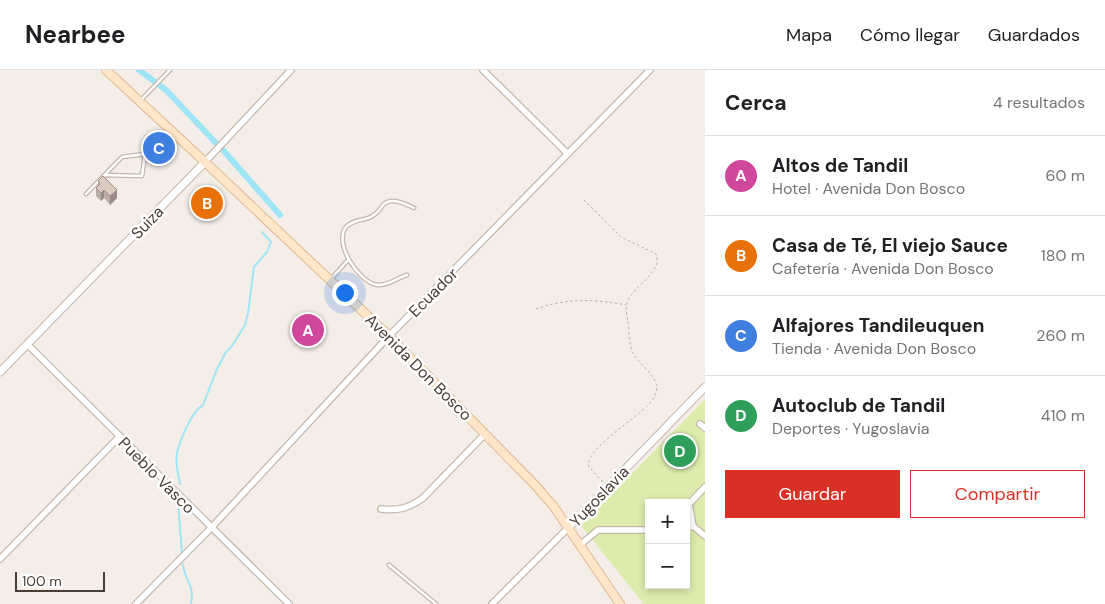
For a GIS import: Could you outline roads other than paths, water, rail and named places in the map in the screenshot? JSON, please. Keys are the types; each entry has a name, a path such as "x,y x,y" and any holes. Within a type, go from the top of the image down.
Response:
{"main road":[{"name":"Avenida Don Bosco","path":"106,70 389,336 536,486 568,528 620,604"}],"street":[{"name":"Suiza","path":"0,372 205,162 291,70"},
{"path":"483,70 568,154"},
{"name":"Ecuador","path":"136,604 211,528 389,336 650,70"},
{"name":"Pueblo Vasco","path":"28,345 288,604"},
{"name":"Yugoslavia","path":"492,604 705,387"},
{"path":"700,424 705,428"},
{"path":"381,509 394,510 406,508 423,498 485,434"},
{"path":"0,558 119,437"},
{"path":"690,503 705,487"},
{"path":"690,527 705,536"},
{"path":"580,546 598,530 645,530"}],"lane":[{"path":"140,101 170,70"},
{"path":"104,175 142,176 145,154 170,129"},
{"path":"86,194 122,157 145,154"},
{"path":"407,275 382,285 369,282 349,259 342,243 344,230 348,225 354,221 369,219 389,201 396,201 414,208"},
{"path":"330,280 349,259"},
{"path":"389,565 436,604"}],"waterway":[{"path":"139,70 166,90 216,143"},
{"path":"223,150 280,215"},
{"path":"180,484 176,461 184,434 191,419 203,405 226,352 245,325 254,267 267,252 271,242 262,232"},
{"path":"178,502 182,553"},
{"path":"183,564 192,592 191,604"}],"place":[{"name":"Alfajores Tandileuquen","path":"159,148"},
{"name":"Casa de Té, El viejo Sauce","path":"207,203"},
{"name":"Altos de Tandil","path":"308,330"},
{"name":"Autoclub de Tandil","path":"680,451"}]}
